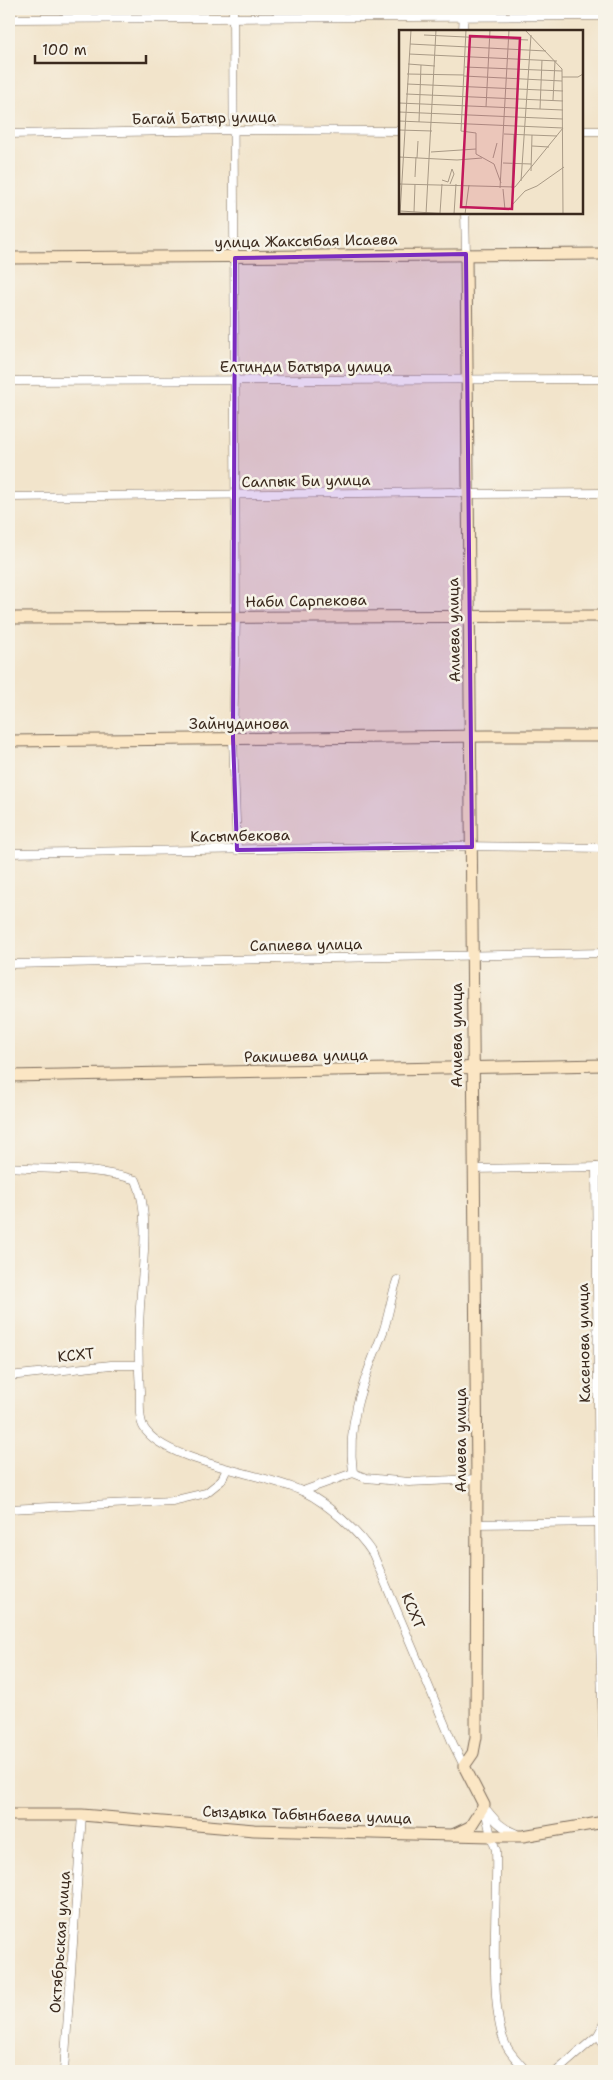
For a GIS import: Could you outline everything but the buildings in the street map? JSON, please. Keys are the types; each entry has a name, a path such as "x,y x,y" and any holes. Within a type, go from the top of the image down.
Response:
{"street":[{"path":"232,9 236,617 233,738 237,850"},
{"path":"464,13 464,30"},
{"path":"9,19 232,19 464,13 604,16"},
{"name":"Багай Батыр улица","path":"9,134 234,130 399,132"},
{"path":"583,131 604,131"},
{"name":"Алиева улица","path":"464,1766 473,1753 476,1737 477,1479 465,214"},
{"name":"улица Жаксыбая Исаева","path":"9,258 235,258 604,254"},
{"name":"Елтинди Батыра улица","path":"9,381 466,381 604,379"},
{"name":"Салпык Би улица","path":"9,497 604,493"},
{"name":"Наби Сарпекова","path":"9,618 604,616"},
{"name":"Зайнудинова","path":"9,741 604,736"},
{"name":"Касымбекова","path":"9,853 472,847 604,848"},
{"name":"Сапиева улица","path":"9,964 604,953"},
{"name":"Ракишева улица","path":"9,1076 604,1065"},
{"path":"9,1167 78,1170 124,1176 136,1180 140,1188 144,1251 138,1365"},
{"path":"474,1169 600,1167"},
{"name":"Касенова улица","path":"600,1167 604,1760"},
{"path":"352,1473 350,1434 356,1405 375,1349 384,1330 391,1296 397,1280"},
{"name":"КСХТ","path":"9,1376 110,1365 138,1365 143,1427 157,1442 227,1469 303,1491 323,1503 367,1544 373,1554 464,1766"},
{"path":"9,1509 172,1501 206,1493 221,1481 227,1469"},
{"path":"303,1491 352,1473 366,1478 409,1482 477,1479"},
{"path":"476,1524 602,1522"},
{"path":"464,1766 484,1805 505,1830 523,1836"},
{"path":"453,1835 470,1827 484,1805"},
{"path":"484,1805 490,1836 496,1850 496,1984 499,2025 507,2047 526,2071"},
{"name":"Сыздыка Табынбаева улица","path":"9,1815 82,1815 254,1830 490,1836 523,1836 604,1822"},
{"name":"Октябрьская улица","path":"64,2071 82,1815"},
{"path":"558,2071 602,2040 604,2024"}],"highlighted area":[{"path":"466,254 472,847 237,850 233,738 235,258"}]}
